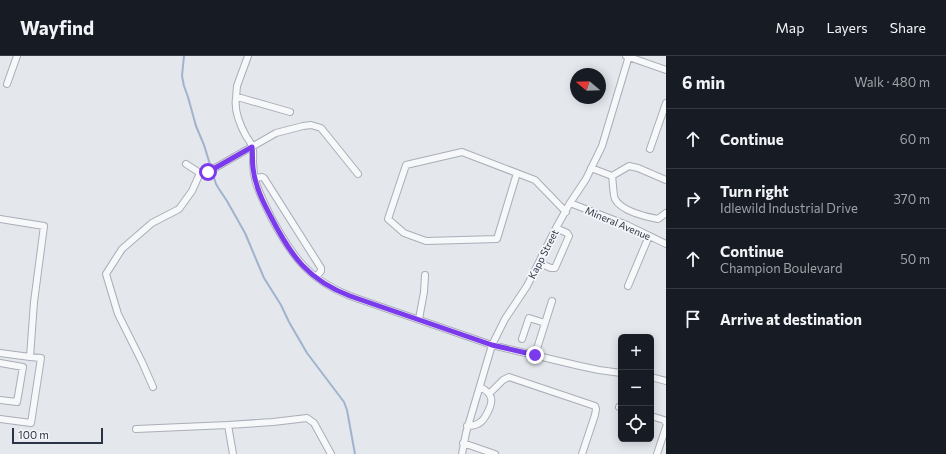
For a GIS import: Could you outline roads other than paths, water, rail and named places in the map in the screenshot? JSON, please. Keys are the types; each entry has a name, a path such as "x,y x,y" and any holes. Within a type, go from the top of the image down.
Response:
{"street":[{"path":"7,84 17,56"},
{"path":"248,56 237,86 235,104 240,125 252,147 255,178 262,199 280,235 298,260 316,277 327,286 337,291 492,345 599,370 618,373"},
{"path":"628,56 666,70"},
{"name":"Kapp Street","path":"462,454 463,443 492,345 505,319 527,286 556,228 586,179 602,146 628,56"},
{"path":"236,98 242,98 290,112"},
{"path":"650,149 666,103"},
{"path":"186,164 200,173 208,172 276,133 303,126 311,126 322,128 358,174"},
{"path":"517,174 497,239 426,241 404,233 388,219 406,165 462,152 535,180 566,212"},
{"path":"612,176 629,166 638,168 666,180"},
{"path":"591,168 612,176"},
{"path":"153,387 118,314 106,274 122,249 152,223 179,209 192,191 200,173"},
{"path":"612,176 615,199 624,208 645,217 658,220 666,213"},
{"path":"255,178 264,178 321,268 321,271 316,277"},
{"name":"Mineral Avenue","path":"570,203 627,225 666,244"},
{"path":"0,218 44,226 34,302 30,357"},
{"path":"539,263 555,268 569,236 567,233 556,228"},
{"path":"628,286 650,236"},
{"path":"419,319 424,292 425,275"},
{"path":"535,355 552,300"},
{"path":"522,340 528,318 545,323"},
{"path":"0,353 41,358 31,423 0,419"},
{"path":"0,363 22,367 17,402 0,400"},
{"path":"489,394 503,380 509,378 595,406 595,415 582,454"},
{"path":"654,378 666,381"},
{"path":"468,426 475,426 479,424 487,416 491,398 486,390 480,387"},
{"path":"654,417 664,420 666,423"},
{"path":"136,429 228,425 307,418 314,422 331,454"},
{"path":"228,425 233,454"},
{"path":"657,454 666,427"},
{"path":"463,443 495,454"}],"waterway":[{"path":"184,56 182,76 184,86 216,184 245,233 264,278 281,305 307,353 344,402 347,410 355,454"}]}
